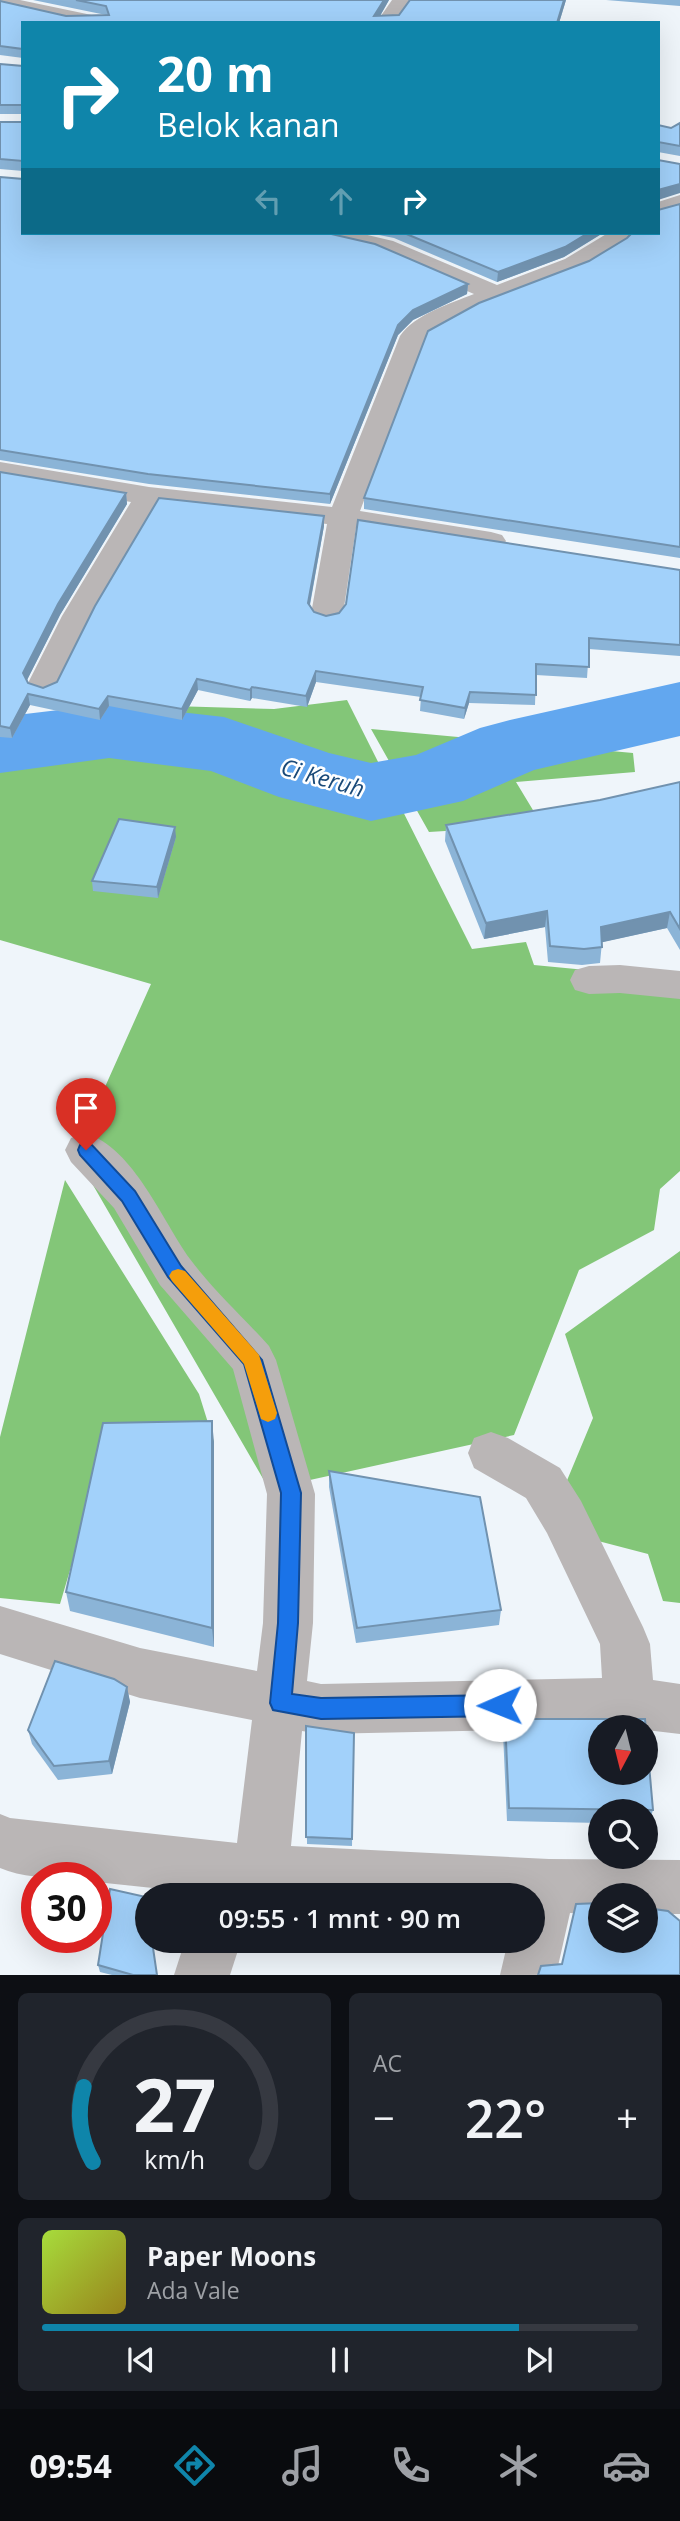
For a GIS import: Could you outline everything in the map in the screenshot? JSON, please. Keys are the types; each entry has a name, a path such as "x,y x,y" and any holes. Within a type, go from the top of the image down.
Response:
{"street":[{"path":"387,21 403,0"},
{"path":"0,2 89,21"},
{"path":"660,210 680,202"},
{"path":"336,235 384,246 495,294"},
{"path":"327,614 343,517 413,336 431,323 495,294 550,275 604,250 622,235"},
{"path":"0,471 149,496 343,517 521,546"},
{"path":"44,685 78,616 149,496"},
{"path":"589,980 620,979 680,985"},
{"path":"86,1150 129,1196 174,1272 253,1360 291,1493 288,1623 281,1691 242,1879"},
{"path":"491,1453 543,1483 598,1584 627,1671 680,1709"},
{"path":"0,1630 140,1673 281,1691 321,1709 627,1671"},
{"path":"3,1850 242,1879 680,1887"},
{"path":"528,1975 549,1886"},
{"path":"202,1975 209,1953"}],"green space":[{"path":"347,700 472,949 526,942 534,965 680,979 680,1171 660,1189 654,1230 579,1270 514,1435 269,1489 75,1154 151,984 0,940 0,745 139,705 274,709"},
{"path":"371,729 633,753 635,772 516,782 542,825 429,832"},
{"path":"65,1180 199,1394 214,1442 112,1428 60,1604 0,1598 0,1437"},
{"path":"680,1251 680,1603 663,1601 648,1554 579,1536 563,1490 593,1418 565,1334"}],"building":[{"path":"76,0 384,0 374,16 399,15 410,0 564,0 558,21 21,21 21,49 0,46 0,1 66,16 109,15 106,6"},
{"path":"0,64 21,66 21,105 0,105"},
{"path":"0,122 21,122 21,161 0,159"},
{"path":"680,123 680,146 660,142 660,125 671,128"},
{"path":"660,160 680,164 680,184 660,189"},
{"path":"0,177 21,179 21,235 336,235 375,244 468,284 413,310 398,325 330,494 148,474 0,450"},
{"path":"680,204 680,547 364,498 428,331 479,303 589,261 630,235 660,235 660,209"},
{"path":"409,235 585,235 565,247 498,272"},
{"path":"0,472 126,493 58,604 23,673 28,683 43,688 57,682 95,606 159,498 324,516 308,603 314,612 326,616 339,613 346,604 358,520 680,570 680,645 589,638 589,667 536,664 536,695 470,692 465,708 420,700 423,687 316,671 306,696 252,687 250,690 197,679 182,709 108,696 99,709 28,694 10,728 0,726"},
{"path":"680,782 680,929 670,912 601,927 602,947 584,949 550,946 547,911 486,923 446,825 600,800"},
{"path":"119,819 175,827 157,887 92,881"},
{"path":"212,1421 212,1628 66,1592 103,1423"},
{"path":"329,1471 480,1497 501,1610 357,1628"},
{"path":"55,1661 114,1679 127,1687 109,1761 54,1766 28,1730"},
{"path":"505,1719 588,1719 588,1785 651,1785 652,1799 588,1799 588,1809 509,1808"},
{"path":"306,1726 354,1733 352,1839 306,1837"},
{"path":"112,1889 135,1895 135,1953 154,1953 157,1975 133,1975 98,1965 100,1953 112,1953"},
{"path":"576,1904 588,1904 588,1953 658,1953 658,1910 668,1911 680,1921 680,1975 538,1975 541,1966 562,1964"}],"waterway":[{"name":"Ci Keruh","path":"0,745 109,731 224,745 309,777 371,792 433,781 510,748 680,709"}],"slow traffic":[{"path":"178,1276 253,1360 268,1413"}],"route":[{"path":"86,1150 129,1196 174,1272 253,1360 291,1493 288,1623 281,1703 321,1709 500,1705"}]}
